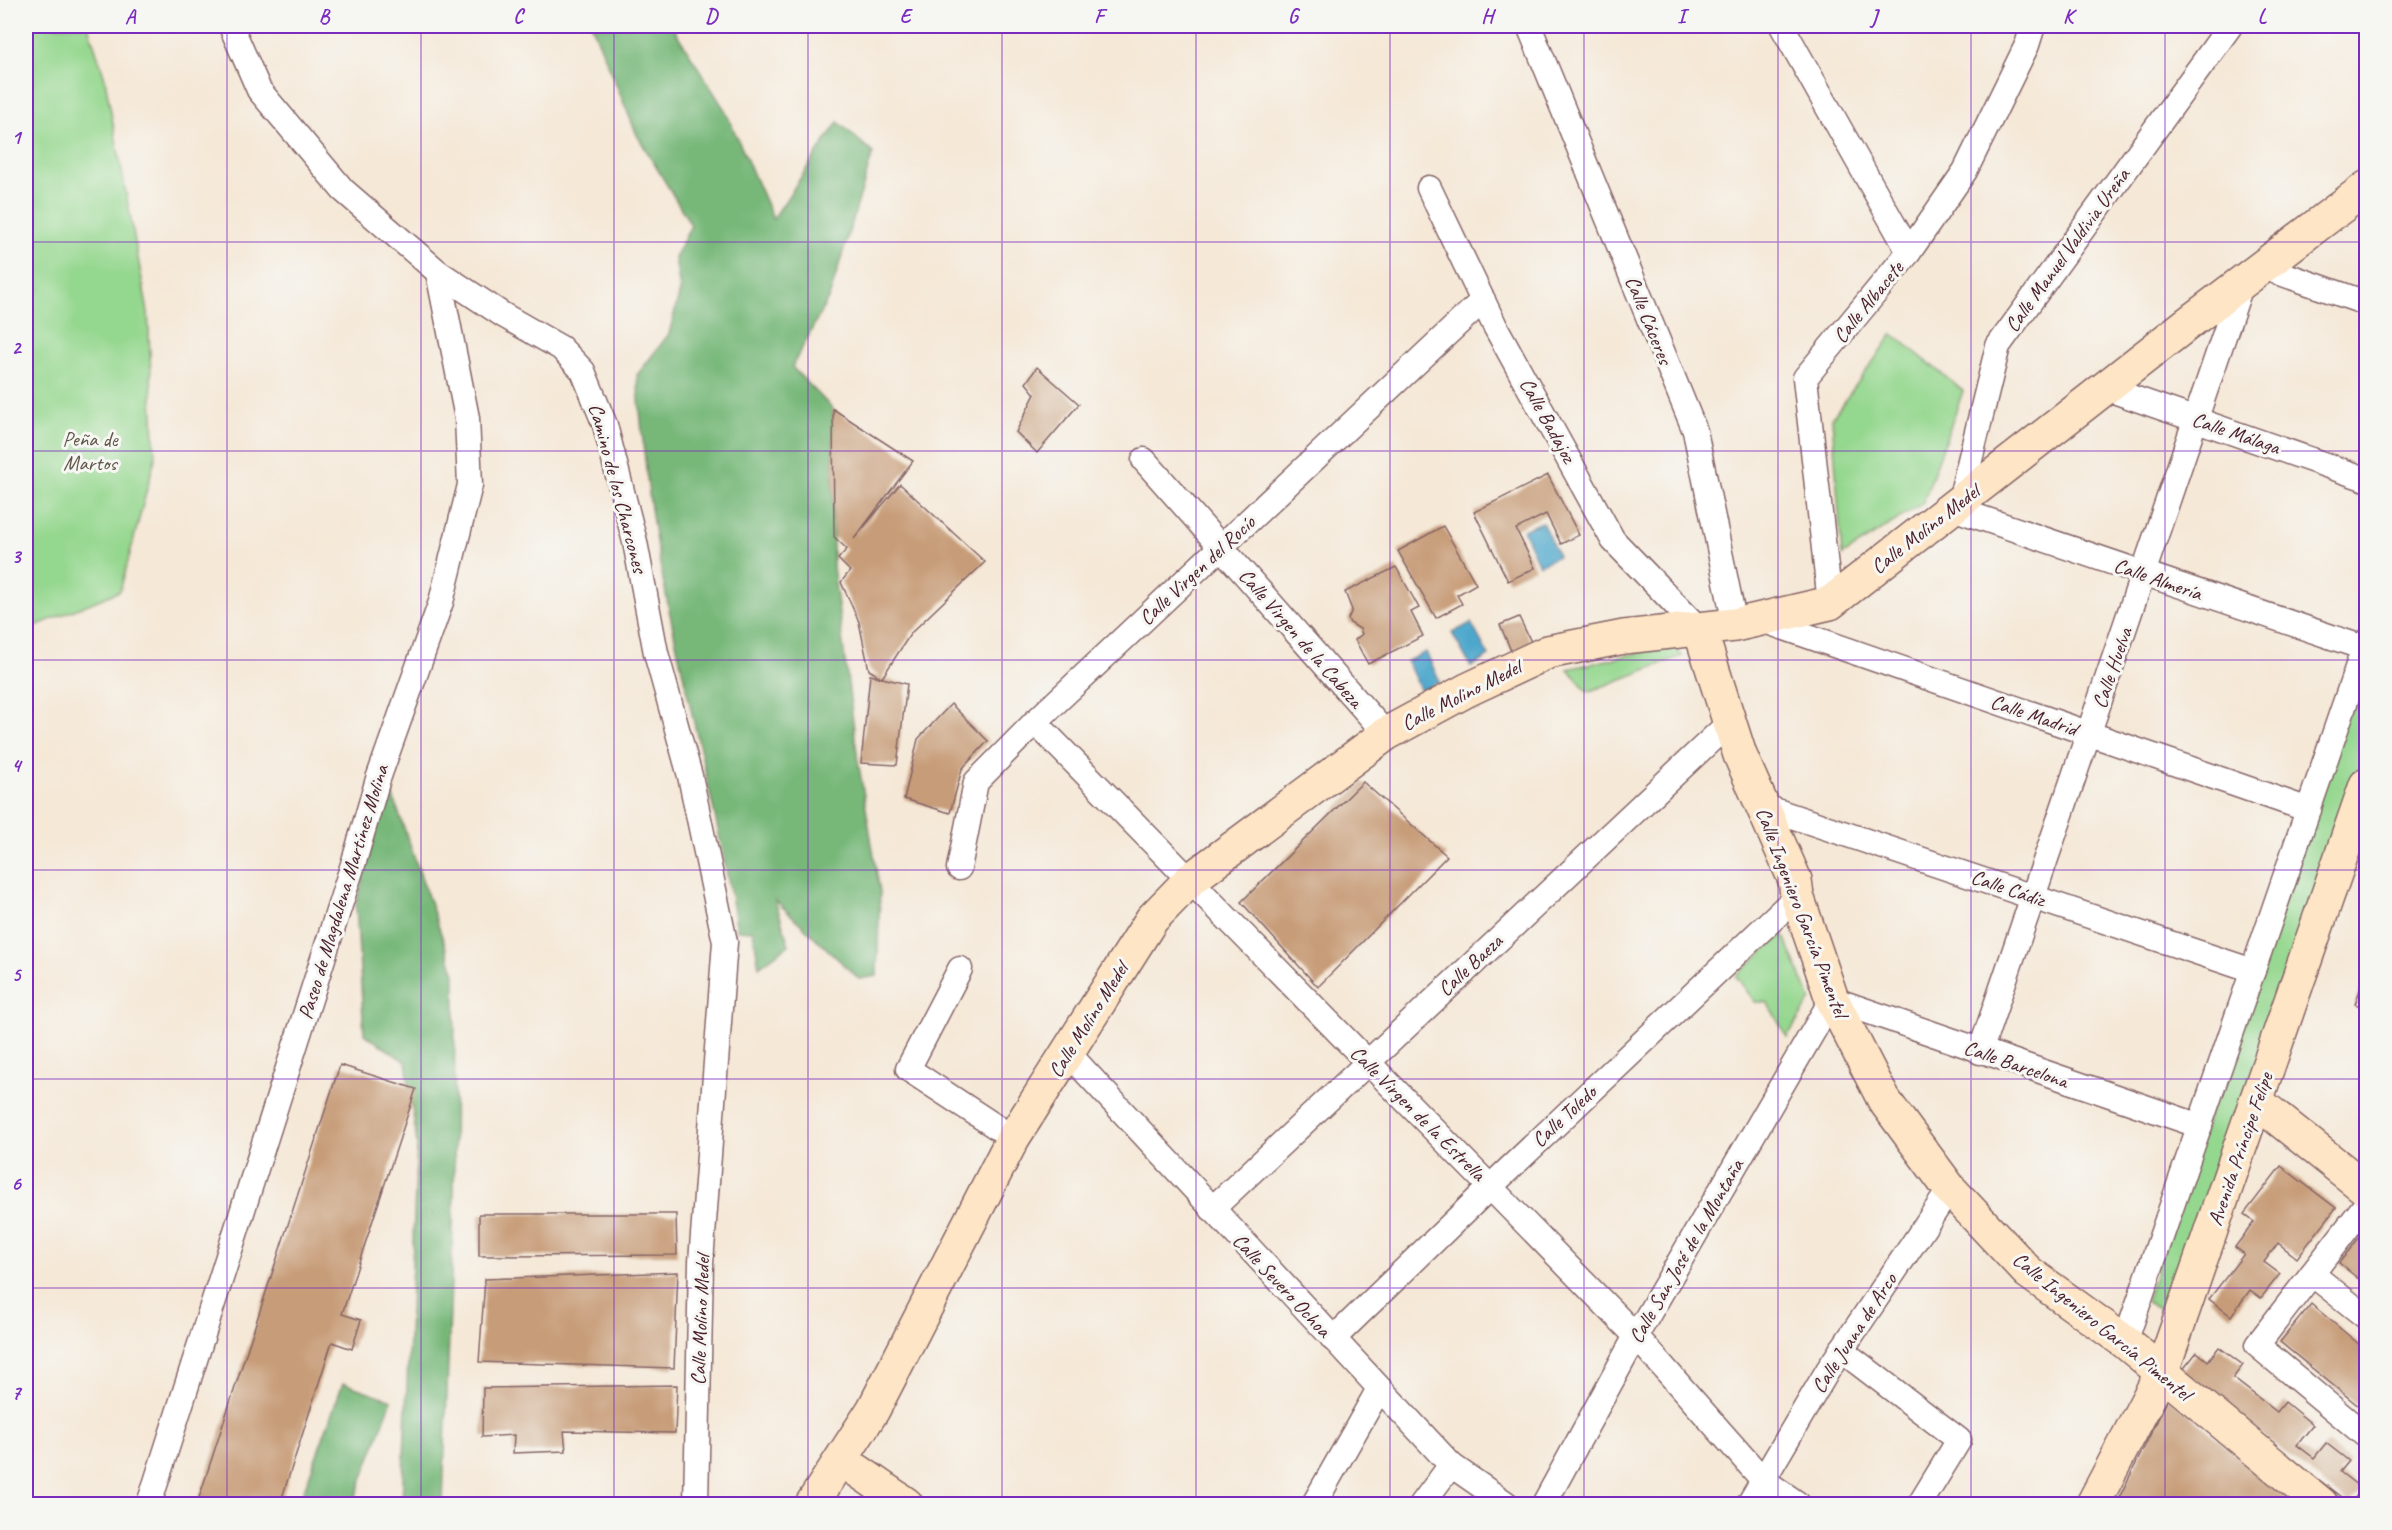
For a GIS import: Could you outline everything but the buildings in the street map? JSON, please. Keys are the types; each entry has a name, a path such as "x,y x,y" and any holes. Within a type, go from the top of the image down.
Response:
{"street":[{"name":"Camino de los Charcones","path":"231,26 259,90 343,190 438,272 503,315 561,348 583,371 605,425 635,542 656,653 690,776 725,942 714,1100"},
{"name":"Calle Cáceres","path":"1529,26 1695,431 1747,622"},
{"name":"Calle Albacete","path":"1782,26 1909,252 1805,378 1830,603"},
{"path":"1909,252 1965,171 2027,45 2033,26"},
{"name":"Calle Manuel Valdivia Ureña","path":"1956,505 1998,346 2230,26"},
{"name":"Calle Badajoz","path":"1429,188 1483,300 1614,540 1700,630"},
{"name":"Calle Molino Medel","path":"812,1504 873,1410 1013,1138 1152,919 1190,880 1386,734 1467,690 1548,652 1624,637 1700,630 1747,622 1830,603 2105,388 2367,188"},
{"name":"Paseo de Magdalena Martínez Molina","path":"149,1504 378,779 441,602 470,484 467,418 438,272"},
{"path":"2252,275 2367,303"},
{"name":"Calle Huelva","path":"1980,1052 2197,420 2252,275"},
{"name":"Calle Virgen del Rocío","path":"959,868 976,782 1035,722 1483,300"},
{"name":"Calle Málaga","path":"2105,388 2367,479"},
{"name":"Calle Virgen de la Cabeza","path":"1144,460 1386,734"},
{"name":"Calle Almería","path":"1956,505 2143,575 2365,645"},
{"name":"Calle Madrid","path":"1747,622 2089,734 2309,810"},
{"name":"Calle Ingeniero García Pimentel","path":"1700,630 1740,755 1795,880 1797,896 1832,999 1884,1100 1950,1189 2028,1272 2126,1342 2161,1374 2321,1504"},
{"path":"2126,1342 2365,645"},
{"name":"Calle Virgen de la Estrella","path":"1035,722 1366,1063 1491,1186 1636,1336 1763,1480 1798,1504"},
{"name":"Calle Baeza","path":"1212,1209 1730,722"},
{"name":"Avenida Príncipe Felipe","path":"2092,1504 2161,1374 2367,784"},
{"name":"Calle Cádiz","path":"1762,806 2253,971"},
{"name":"Calle Toledo","path":"1333,1339 1797,896"},
{"path":"960,969 908,1069 1013,1138"},
{"name":"Calle Barcelona","path":"1832,999 1980,1052 2200,1126"},
{"name":"Calle San José de la Montaña","path":"1544,1504 1636,1336 1832,999"},
{"name":"Calle Severo Ochoa","path":"1068,1053 1451,1465 1507,1504"},
{"name":"Calle Molino Medel","path":"696,1504 701,1262 714,1100"},
{"path":"2256,1101 2367,1189"},
{"name":"Calle Juana de Arco","path":"1749,1504 1841,1350 1950,1189"},
{"path":"2367,1204 2257,1345 2367,1436"},
{"path":"2312,1274 2367,1317"},
{"path":"1841,1350 1959,1440 1920,1504"},
{"path":"1314,1504 1379,1389"},
{"path":"837,1504 867,1456 880,1422 873,1410"},
{"path":"1422,1504 1451,1465"},
{"path":"858,1471 906,1504"}],"green space":[{"name":"Peña de Martos","path":"26,26 88,26 104,75 148,312 155,459 120,591 26,630"},
{"path":"592,26 672,26 725,110 773,219 838,122 873,153 830,295 792,367 833,409 833,567 858,760 880,892 877,976 859,979 775,900 789,945 759,967 753,931 737,930 720,838 660,564 646,470 637,375 669,334 680,291 675,258 691,225 637,135"},
{"path":"1893,334 1963,391 1923,503 1842,556 1832,418"},
{"path":"1673,645 1682,656 1588,692 1568,669"},
{"path":"2366,648 2366,754 2176,1316 2146,1302"},
{"path":"387,779 455,974 454,1196 443,1504 402,1504 417,1144 406,1062 364,1034 356,905"},
{"path":"1783,934 1811,1000 1787,1037 1767,1002 1755,1002 1736,976"},
{"path":"343,1383 392,1400 353,1504 299,1504"}],"water":[{"path":"1542,522 1558,556 1539,565 1523,530"},
{"path":"1471,623 1489,656 1471,667 1452,633"},
{"path":"1426,652 1440,682 1421,691 1407,661"}]}
